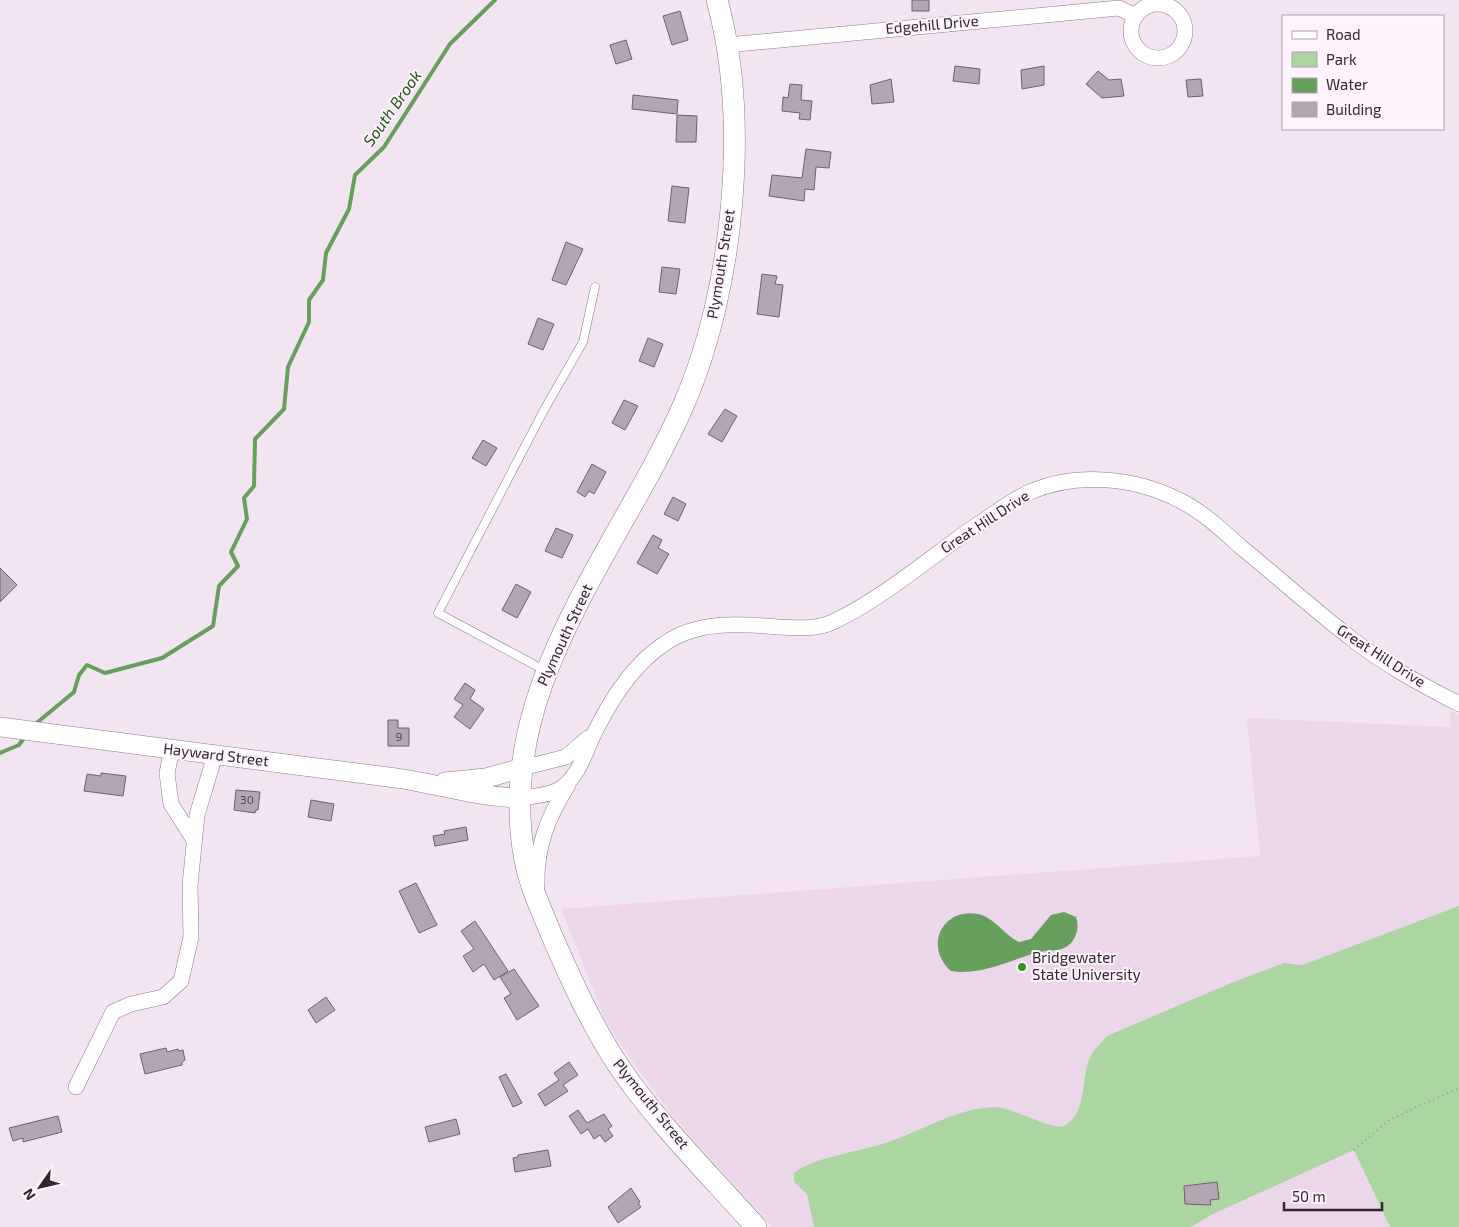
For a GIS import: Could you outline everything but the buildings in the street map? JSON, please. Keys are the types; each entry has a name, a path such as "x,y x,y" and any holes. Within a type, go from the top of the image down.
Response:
{"main road":[{"name":"Plymouth Street","path":"716,0 733,77 735,124 731,193 722,270 705,347 673,428 573,614 546,671 529,724 519,798 524,858 535,896 583,1005 620,1068 662,1121 756,1227"}],"street":[{"name":"Edgehill Drive","path":"727,45 1117,9 1126,10 1136,16"},
{"name":"Great Hill Drive","path":"535,896 538,854 544,828 557,801 580,764 596,729 634,670 653,652 677,636 700,628 721,625 806,628 824,626 882,593 1014,500 1044,487 1089,480 1141,485 1185,503 1219,528 1352,640 1398,670 1459,704"},
{"name":"Hayward Street","path":"0,727 431,783 476,795 519,798"},
{"name":"Great Hill Drive","path":"522,768 566,758 596,729"},
{"path":"172,749 167,773 171,804 194,840"},
{"path":"76,1087 112,1012 131,1004 162,997 181,981 191,937 190,885 197,816 215,755"},
{"name":"Great Hill Drive","path":"519,798 558,790 570,780 580,764"},
{"name":"Hayward Street","path":"431,783 478,779 522,768"}],"lane":[{"path":"546,671 438,613 544,410 583,342 595,287"}],"path":[{"path":"1354,1150 1389,1120 1459,1088"}],"shaded area":[{"name":"Bridgewater State University","path":"1450,711 1459,715 1459,1227 772,1227 677,1121 607,1024 561,909 1260,856 1247,718 1450,727"}],"green space":[{"path":"1459,906 1459,1227 1390,1227 1354,1150 1211,1215 1191,1227 814,1227 807,1194 794,1182 794,1173 803,1167 827,1158 880,1145 955,1115 981,1108 1002,1108 1051,1125 1064,1126 1071,1121 1080,1105 1091,1056 1107,1036 1231,983 1284,963 1302,965"}],"water":[{"path":"1064,912 1076,917 1078,925 1072,941 1063,949 1039,952 983,970 962,972 951,971 938,951 938,940 941,930 955,916 966,913 984,916 1019,942 1031,939 1051,915"}],"waterway":[{"name":"South Brook","path":"33,726 74,692 79,675 87,665 105,673 162,658 213,626 219,586 238,566 231,552 247,519 244,498 254,486 255,439 284,409 288,367 309,322 309,300 323,280 326,253 349,209 355,175 384,147 450,44 495,0"},
{"name":"South Brook","path":"0,753 19,745 26,735"}],"place":[{"name":"Bridgewater State University","path":"1022,967"}]}
